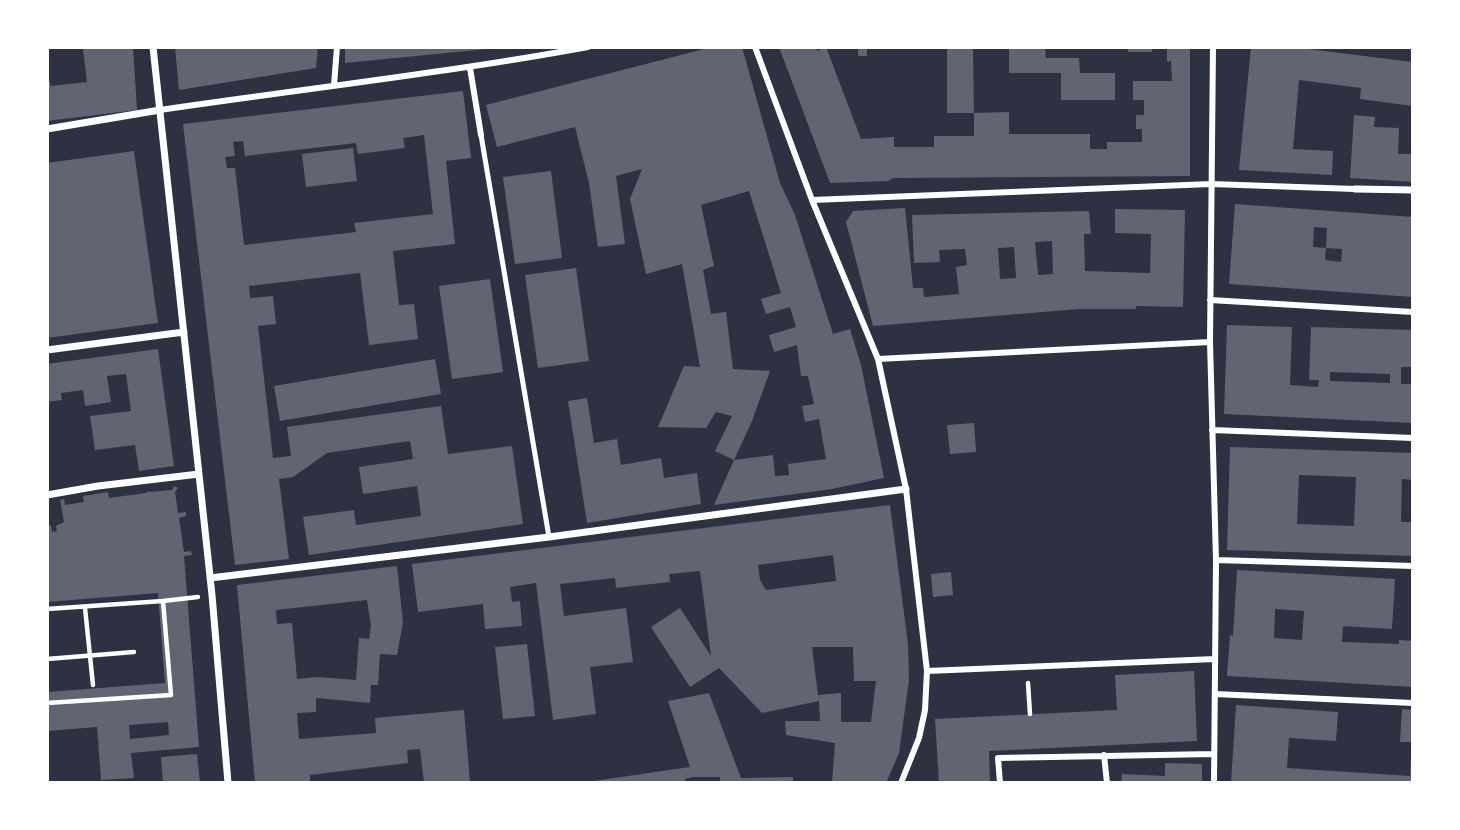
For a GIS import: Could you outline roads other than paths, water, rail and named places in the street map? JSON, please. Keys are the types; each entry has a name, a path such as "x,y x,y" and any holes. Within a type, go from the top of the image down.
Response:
{"street":[{"path":"153,47 212,595 228,783"},
{"path":"334,85 337,47"},
{"path":"47,129 118,116 470,68 589,47"},
{"path":"755,47 812,200 878,359 906,489 927,671 925,710 919,738 901,783"},
{"path":"1213,47 1210,342 1216,560 1214,783"},
{"path":"470,68 481,135"},
{"path":"812,200 1211,184 1413,190"},
{"path":"1210,300 1413,312"},
{"path":"47,350 184,332"},
{"path":"878,359 1210,342"},
{"path":"1212,430 1413,438"},
{"path":"47,495 199,474"},
{"path":"210,578 549,537 906,489"},
{"path":"1216,560 1413,566"},
{"path":"927,671 1215,659"},
{"path":"1215,694 1413,703"},
{"path":"1000,783 998,758 1213,754"},
{"path":"1104,755 1107,783"}],"lane":[{"path":"481,135 549,537"}]}
